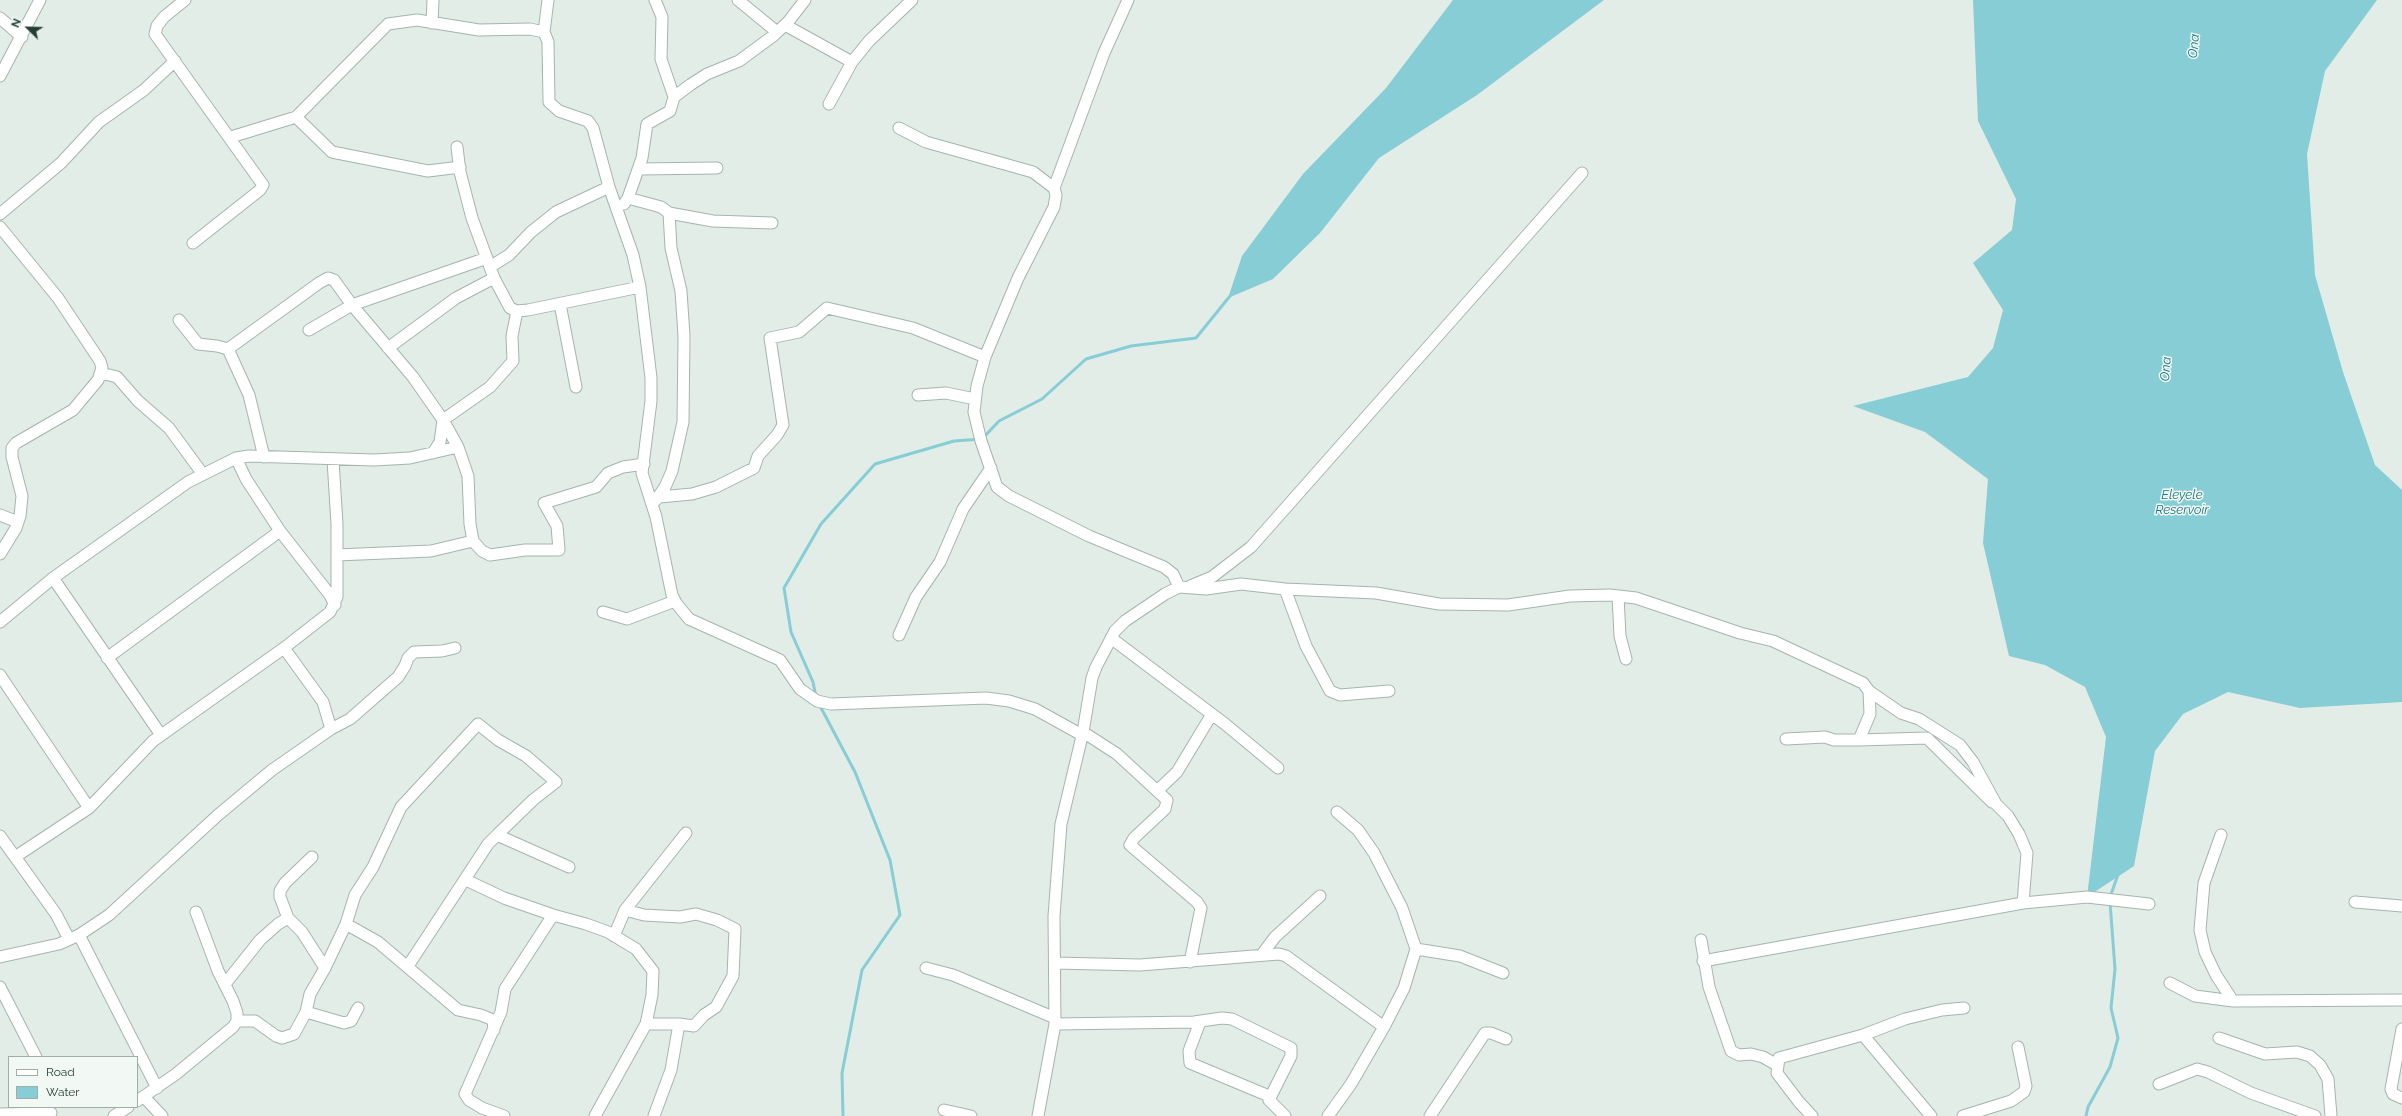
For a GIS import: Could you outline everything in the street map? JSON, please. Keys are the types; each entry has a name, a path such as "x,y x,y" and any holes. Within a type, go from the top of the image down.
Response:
{"street":[{"path":"0,76 22,37 40,0"},
{"path":"185,0 157,26 155,34 231,137 263,185 260,190 193,243"},
{"path":"432,23 433,0"},
{"path":"548,0 544,32 548,42 549,102 559,111 588,121 594,128 608,187 633,255 640,287 651,378 651,402 642,473 655,501 672,595 675,601 689,619 780,660 800,689 817,700 831,704 986,698 1009,701 1035,709 1117,754 1166,800 1167,805 1130,845 1198,902 1201,908 1190,962"},
{"path":"618,212 628,198 642,158 647,124 670,111 674,97 660,59 662,17 655,0"},
{"path":"738,0 781,28 852,62"},
{"path":"674,97 707,74 739,61 781,28 805,0"},
{"path":"829,104 852,62 869,41 912,0"},
{"path":"1128,0 1104,54 1054,188 1056,195 1054,207 1018,278 985,358 975,399 974,412 997,487 1009,496 1089,536 1164,567 1173,574 1184,587 1206,589 1241,584 1285,590 1376,593 1439,604 1508,605 1570,596 1618,596 1636,598 1740,633 1773,641 1863,682 1869,691 1901,713 1919,719 1960,745 1973,762 1996,804"},
{"path":"0,18 22,37"},
{"path":"231,137 296,117 384,26 409,20 479,30 530,29 544,32"},
{"path":"0,214 61,163 99,122 144,90 175,61"},
{"path":"296,117 332,152 428,171 460,167"},
{"path":"899,128 926,142 1033,172 1054,188"},
{"path":"457,148 472,218 494,278 505,302 510,308 517,311 560,304 640,287"},
{"path":"638,169 717,168"},
{"path":"1038,1116 1055,1021 1054,916 1061,824 1083,734 1094,672 1111,638 1125,621 1184,587 1212,576 1251,547 1582,173"},
{"path":"309,330 352,305 509,255 531,232 556,212 577,200 608,187"},
{"path":"628,198 661,207 669,213 713,222 772,223"},
{"path":"655,501 668,482 672,471 681,435 685,396 684,336 681,291 671,248 669,213"},
{"path":"0,227 58,298 100,361 101,373 90,392 73,410 16,443 12,448 12,457 22,496 18,522 0,554"},
{"path":"388,348 456,298 494,278"},
{"path":"228,349 325,279 334,280 352,305 413,377 443,420 458,447 468,476 470,524 473,541 482,551 490,555 525,550 560,550 557,526 544,503 596,487 608,473 623,467 644,464"},
{"path":"560,304 576,387"},
{"path":"655,501 692,494 716,487 754,468 758,456 777,435 783,425 770,338 799,332 827,308 913,328 985,358"},
{"path":"433,452 440,442 443,420 490,387 513,361 512,336 517,311"},
{"path":"179,320 198,344 228,349 250,395 264,457"},
{"path":"101,373 117,377 138,401 169,428 202,473"},
{"path":"918,395 946,392 975,399"},
{"path":"0,622 54,578 202,473 236,458 264,457 333,460 410,458 458,447"},
{"path":"236,458 246,479 280,531 330,595 335,605"},
{"path":"15,857 89,808 105,793 136,757 161,735 284,648 330,612 338,598 333,460"},
{"path":"899,635 916,597 940,562 963,509 991,468"},
{"path":"0,515 18,522"},
{"path":"107,658 280,531"},
{"path":"337,555 431,551 473,541"},
{"path":"54,578 107,658 161,735"},
{"path":"1285,590 1306,646 1330,691 1340,695 1389,691"},
{"path":"1618,596 1620,636 1626,659"},
{"path":"603,612 627,619 675,601"},
{"path":"1111,638 1212,714 1278,768"},
{"path":"284,648 323,702 331,729"},
{"path":"0,957 44,948 74,937 123,904 218,814 272,770 331,729 350,719 398,677 414,652 442,651 455,648"},
{"path":"0,675 89,808"},
{"path":"1859,740 1870,714 1869,691"},
{"path":"1157,791 1177,772 1212,714"},
{"path":"236,1021 255,1021 276,1036 289,1038 297,1030 306,1012 310,994 325,968 346,924 355,895 373,867 402,807 478,724 498,740 526,756 556,782 533,800 488,844 466,880 408,966"},
{"path":"1786,739 1825,737 1834,740 1927,738 1943,751 1981,792 1996,804 2014,825 2027,853 2023,903"},
{"path":"1328,1116 1351,1084 1384,1027 1404,988 1416,949 1402,908 1374,853 1358,830 1337,812"},
{"path":"614,936 625,910 686,833"},
{"path":"497,835 569,867"},
{"path":"2221,835 2204,883 2200,930 2205,952 2216,975 2233,1001"},
{"path":"0,836 74,937 157,1088"},
{"path":"312,857 280,891 280,897 288,918 302,932 325,968"},
{"path":"466,880 504,898 553,915 586,924 614,936 636,949 653,971 652,996 646,1024 595,1116"},
{"path":"1263,953 1275,937 1320,896"},
{"path":"1703,961 2023,903 2087,897 2149,904"},
{"path":"2355,902 2402,906"},
{"path":"625,910 644,915 680,917 696,914 717,920 735,928 733,976 716,1006 704,1015 694,1026 679,1024 646,1024"},
{"path":"162,1116 140,1099 157,1088 227,1032 236,1021 237,1013 196,912"},
{"path":"504,1116 482,1108 469,1100 465,1094 501,1012 505,989 553,915"},
{"path":"224,984 260,940 278,924 288,918"},
{"path":"346,924 378,942 408,966 441,998 458,1010 481,1015 494,1020 494,1030"},
{"path":"1701,940 1703,961 1709,987 1731,1051 1739,1055 1751,1054 1763,1057 1777,1065"},
{"path":"1416,949 1460,956 1502,973"},
{"path":"1055,963 1140,965 1190,962 1263,953 1286,956 1384,1027"},
{"path":"926,968 973,983 1055,1021 1200,1022 1222,1018 1232,1019 1290,1048 1292,1056 1269,1096 1270,1103 1285,1116"},
{"path":"2170,983 2195,996 2233,1001 2402,1000"},
{"path":"0,987 35,1056"},
{"path":"306,1012 344,1023 351,1021 358,1008"},
{"path":"1812,1116 1799,1102 1778,1073 1777,1065 1779,1058 1863,1035 1905,1019 1942,1010 1964,1008"},
{"path":"1200,1022 1189,1052 1190,1063 1269,1096"},
{"path":"654,1116 671,1070 679,1024"},
{"path":"2402,1029 2391,1088 2393,1094 2402,1098"},
{"path":"1430,1116 1485,1033 1491,1033 1506,1039"},
{"path":"1863,1035 1931,1116"},
{"path":"2219,1038 2265,1054 2298,1052 2310,1056 2320,1065 2328,1079 2331,1116"},
{"path":"1963,1116 2012,1101 2024,1092 2026,1086 2018,1047"},
{"path":"2160,1084 2197,1069 2208,1072 2252,1094 2315,1116"},
{"path":"114,1116 126,1108"},
{"path":"944,1110 971,1116"},
{"path":"0,1114 51,1112"}],"water":[{"path":"1453,0 1604,0 1477,95 1379,158 1320,233 1273,279 1228,298 1242,256 1303,174 1386,88"},
{"name":"Eleyele Reservoir","path":"1973,0 2377,0 2325,71 2307,154 2315,275 2343,372 2375,465 2402,490 2402,702 2300,708 2228,692 2183,714 2155,751 2134,866 2087,897 2106,737 2085,687 2045,665 2009,656 1983,543 1988,479 1925,432 1853,406 1968,377 1993,348 2003,310 1973,263 2012,230 2016,199 1978,121"}],"waterway":[{"path":"816,697 813,682 791,632 784,588 821,524 875,464 954,441 982,439 999,421 1042,399 1086,359 1131,346 1196,338 1230,296"},
{"path":"819,704 855,772 890,860 900,915 862,970 842,1073 843,1116"},
{"path":"2110,897 2119,872"},
{"path":"2086,1116 2088,1107 2110,1067 2118,1038 2111,1008 2115,969 2110,902"}],"water label":[{"name":"Ona","path":"2194,46"},
{"name":"Ona","path":"2166,369"}]}
